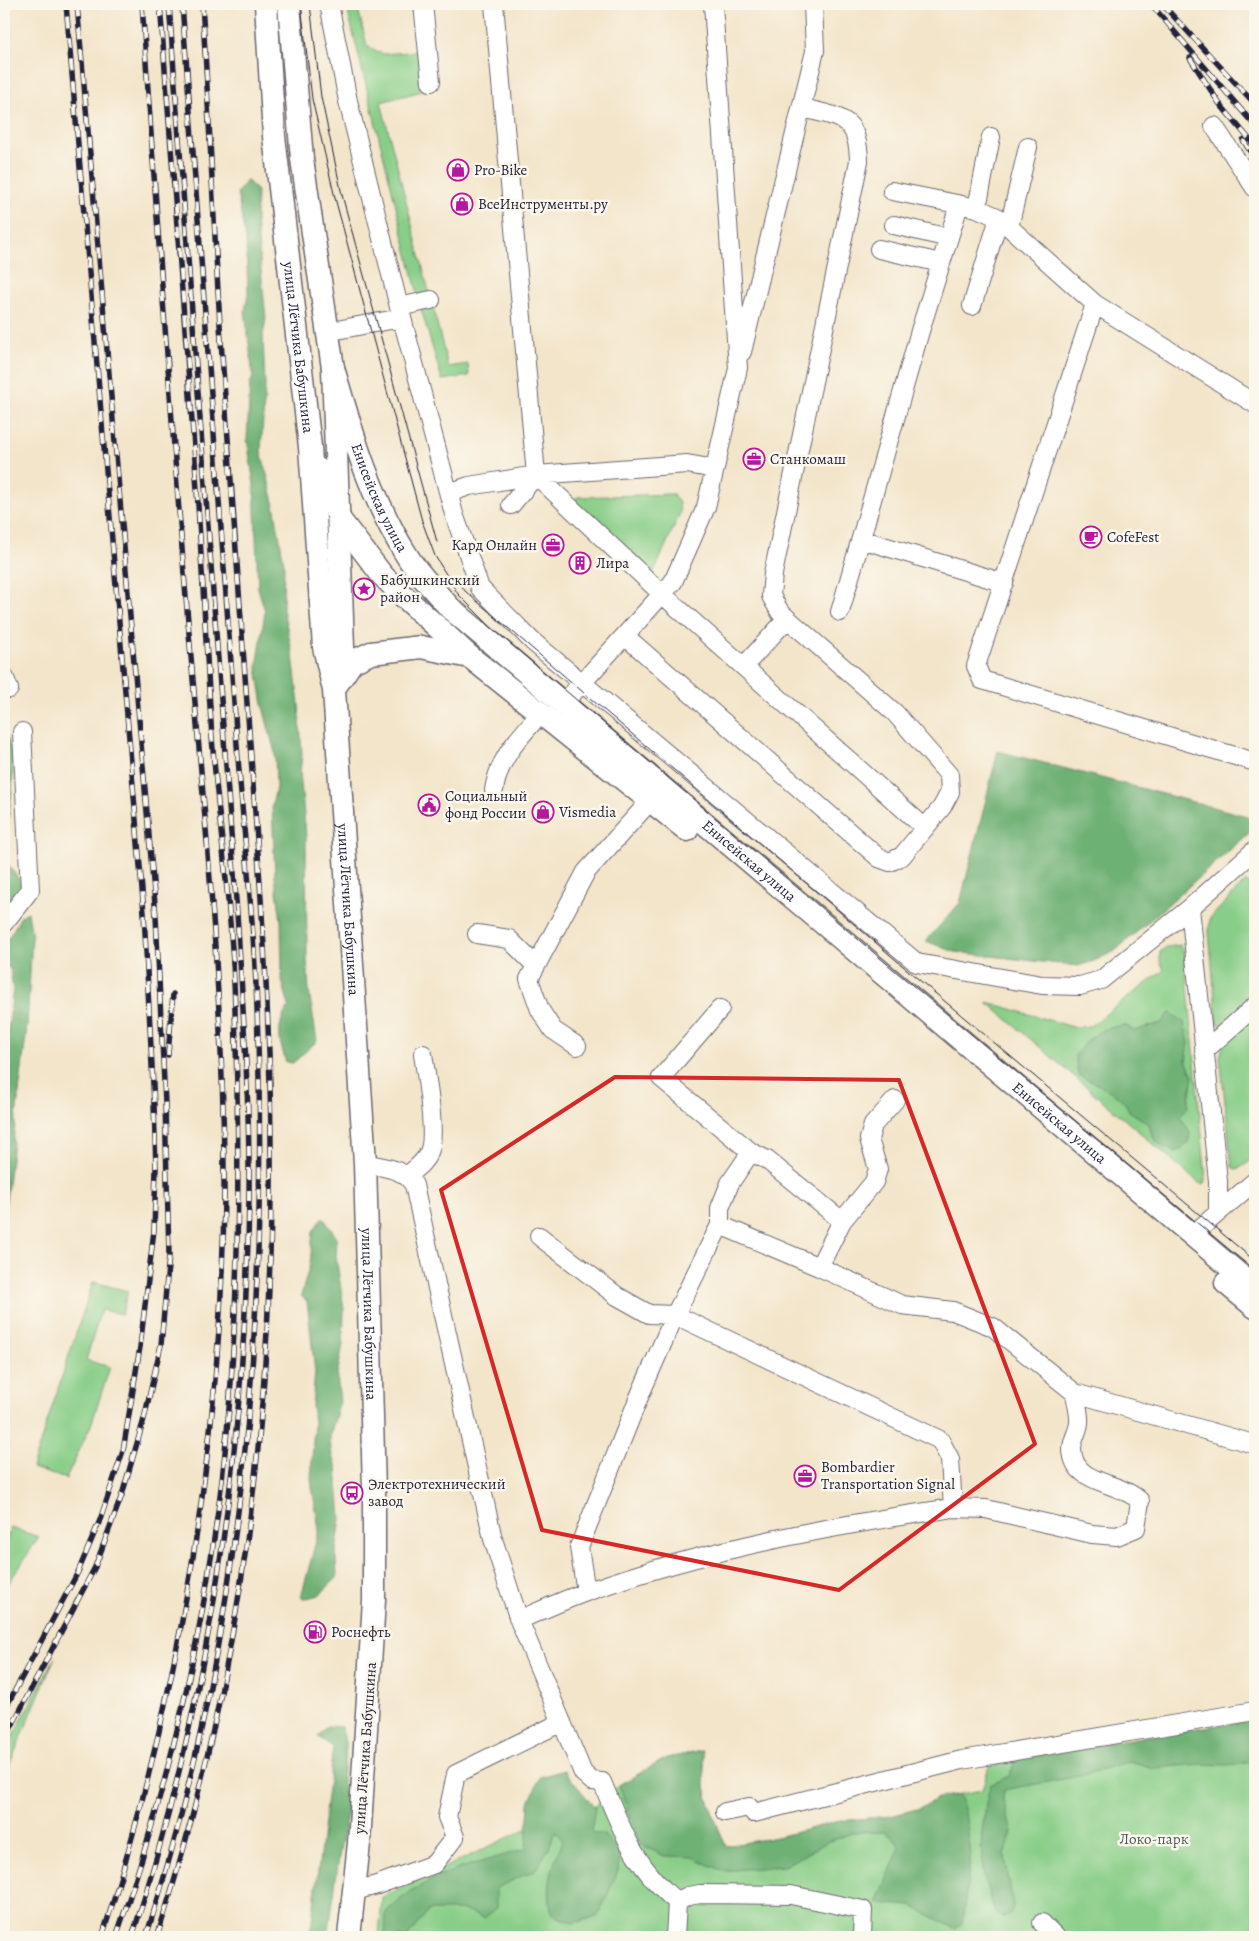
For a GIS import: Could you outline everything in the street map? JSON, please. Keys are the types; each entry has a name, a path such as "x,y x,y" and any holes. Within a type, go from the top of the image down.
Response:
{"main road":[{"name":"улица Лётчика Бабушкина","path":"266,4 274,136 310,447 324,647 334,690 365,1163 374,1490 374,1600 354,1891 349,1937"},
{"name":"улица Лётчика Бабушкина","path":"289,4 299,132 326,332 333,368 340,520 343,648 334,690"},
{"name":"Енисейская улица","path":"333,368 353,440 376,497 410,560 450,608 1191,1236 1255,1288"},
{"name":"Енисейская улица","path":"310,447 340,520 388,581 470,657 651,800 1255,1307"},
{"path":"334,690 352,662 372,653 421,646 470,657"}],"street":[{"path":"329,4 348,101 400,312 449,493 480,588 532,641 917,963 1015,981 1080,986 1102,980 1190,908 1255,850"},
{"path":"423,4 431,82"},
{"path":"494,4 536,475 662,594 925,828"},
{"path":"713,4 738,368"},
{"path":"563,704 673,582 706,507 738,368 803,108 815,51 813,4"},
{"path":"625,636 879,858 890,862 902,856 925,828 950,792 949,775 895,713 787,619 780,612 771,596 772,574 860,161 859,140 850,124 834,116 803,108"},
{"path":"1214,126 1255,188"},
{"path":"977,208 992,137"},
{"path":"972,306 1004,223 1028,146"},
{"path":"892,192 977,208 1004,223 1095,304 1255,404"},
{"path":"840,612 959,206"},
{"path":"894,225 949,238"},
{"path":"878,249 941,264"},
{"path":"326,332 400,312 431,300"},
{"path":"1095,304 976,666 982,680 1255,762"},
{"path":"449,493 469,486 536,475 687,464 715,469"},
{"path":"511,505 536,475"},
{"path":"861,539 1004,583"},
{"path":"744,666 787,619"},
{"path":"494,790 497,775 505,756 541,713"},
{"path":"4,923 30,890 22,732"},
{"path":"577,1046 553,1030 540,1010 530,979 586,872 651,800"},
{"path":"1190,908 1218,1181 1218,1213"},
{"path":"477,934 509,939 536,966"},
{"path":"1204,1051 1255,1006"},
{"path":"720,1009 661,1078 751,1152 767,1160 842,1221"},
{"path":"408,1175 422,1163 430,1151 432,1126 424,1054"},
{"path":"819,1268 842,1221 874,1182 878,1169 869,1139 873,1125 895,1100"},
{"path":"586,1592 579,1547 639,1397 675,1315 720,1225 720,1208 727,1191 751,1152"},
{"path":"365,1163 398,1170 408,1175 414,1184 493,1539 519,1620 582,1773 592,1781 602,1782 631,1850 661,1888 677,1902"},
{"path":"1191,1236 1255,1181"},
{"path":"720,1225 902,1305 953,1311 993,1327 1075,1393 1250,1443"},
{"path":"539,1236 617,1296 649,1314 675,1315 940,1440 950,1459 953,1508"},
{"path":"519,1620 586,1592 656,1569 858,1522 953,1508 986,1509 1092,1534 1117,1536 1136,1528 1140,1501 1131,1492 1085,1476 1074,1464 1072,1447 1079,1422 1075,1393"},
{"path":"725,1812 749,1807 754,1813 962,1760 1255,1711"},
{"path":"354,1891 377,1885 434,1864 455,1837 447,1817 456,1774 562,1722"},
{"path":"677,1902 688,1896 700,1894 791,1895 831,1902 863,1910 862,1937"},
{"path":"675,1937 677,1902"},
{"path":"1042,1923 1056,1937"}],"highlighted area":[{"path":"615,1077 899,1080 1035,1444 839,1590 542,1530 441,1190"}],"green space":[{"path":"346,4 357,4 367,46 383,54 422,51 426,90 381,102 429,292 418,295"},
{"path":"247,180 257,191 256,220 266,319 263,335 265,386 261,451 273,498 284,564 283,609 293,656 299,704 302,755 300,772 306,837 307,959 309,991 317,1041 293,1063 286,1062 280,1040 280,1027 289,1006 282,981 281,921 275,877 272,805 276,788 275,753 264,711 257,668 265,611 258,588 254,485 247,439 250,384 253,377 245,311 248,293 246,242 237,193"},
{"path":"433,307 448,367 468,364 469,376 442,380 421,309"},
{"path":"673,494 679,503 680,513 654,572 574,502 577,497"},
{"path":"4,729 13,762 12,794 6,842 7,859 20,881 22,889 4,914"},
{"path":"998,751 1247,816 1255,828 1115,951 1094,961 1078,966 955,952 926,941 960,903"},
{"path":"1246,881 1255,891 1255,997 1225,1023 1220,1025 1217,1022 1209,932 1210,918"},
{"path":"28,912 32,937 27,1027 4,1217 4,1064 13,989 10,968 4,967 4,946 21,916"},
{"path":"1180,945 1184,950 1186,966 1206,1180 1204,1185 1199,1183 987,1002 1073,1027 1090,1026 1164,970 1160,961 1160,952 1167,947"},
{"path":"1170,1013 1184,1022 1189,1043 1186,1060 1193,1076 1188,1107 1180,1116 1190,1132 1189,1143 1176,1152 1165,1148 1158,1142 1152,1135 1149,1124 1129,1111 1121,1099 1107,1089 1078,1075 1075,1056 1085,1043 1096,1034 1108,1028 1125,1025 1134,1031 1161,1023"},
{"path":"1255,1015 1255,1158 1237,1170 1232,1167 1220,1057 1224,1043"},
{"path":"323,1217 337,1238 336,1256 344,1309 343,1344 337,1376 340,1402 330,1435 331,1451 337,1467 341,1519 336,1552 337,1578 319,1595 303,1599 301,1597 319,1530 311,1480 314,1422 312,1406 315,1372 307,1301 301,1296 310,1264 313,1231"},
{"path":"93,1282 128,1291 122,1314 101,1310 86,1360 110,1367 91,1425 66,1479 32,1468"},
{"path":"11,1528 39,1537 4,1590 4,1546"},
{"path":"55,1657 4,1778 4,1753"},
{"path":"1255,1719 1255,1762 1153,1768 1130,1761 1080,1776 1004,1790 1003,1799 1012,1832 1005,1856 1013,1906 1011,1913 1004,1918 996,1914 982,1865 983,1820 990,1785 1009,1776 1017,1757"},
{"name":"Локо-парк","path":"1255,1724 1255,1937 379,1937 382,1897 526,1829 577,1822 619,1785 667,1758 702,1751 707,1795 712,1813 726,1846 778,1837 840,1821 891,1816 921,1808 938,1798 982,1790 989,1766"},
{"path":"327,1726 342,1727 346,1747 342,1780 348,1810 340,1850 328,1937 310,1937 333,1747 318,1737"},
{"path":"702,1751 707,1795 712,1813 726,1846 778,1837 840,1821 891,1816 921,1808 938,1798 960,1795 965,1812 971,1854 962,1923 956,1929 911,1906 877,1903 899,1849 897,1841 885,1832 852,1833 827,1842 784,1866 722,1871 693,1857 664,1856 640,1844 619,1785 667,1758"},
{"path":"564,1770 595,1808 591,1832 604,1835 620,1854 618,1871 598,1916 574,1923 552,1915 550,1905 551,1877 555,1860 563,1841 555,1831 549,1848 535,1870 496,1888 496,1909 484,1918 463,1910 429,1910 407,1937 385,1937 386,1912 402,1898 418,1888 434,1879 469,1865 526,1849 529,1803 540,1777"}],"tram line":[{"path":"301,4 312,99 335,198 422,521 435,556 458,594 492,628 893,969 1255,1271"},
{"path":"310,4 321,97 342,195 437,542"},
{"path":"461,585 465,591 917,978 1255,1261"}],"railway":[{"path":"4,1711 78,1572 100,1520 123,1451 140,1347 154,1230 156,1169 154,1104 144,913 66,4"},
{"path":"4,1741 95,1567 122,1495 144,1419 161,1345 169,1255 165,1103 156,916 77,4"},
{"path":"102,1937 129,1848 153,1757 191,1571 205,1477 215,1382 224,1196 221,1049 212,902 175,458 142,4"},
{"path":"116,1937 135,1882 167,1769 194,1654 205,1596 222,1480 228,1421 237,1245 238,1127 234,976 212,737 196,472 160,4"},
{"path":"132,1937 183,1757 218,1573 231,1480 240,1387 249,1199 244,1020 237,913 169,4"},
{"path":"146,1937 179,1823 206,1709 226,1594 242,1478 252,1362 258,1245 260,1127 255,972 182,4"},
{"path":"157,1937 184,1847 207,1756 227,1664 255,1477 264,1384 269,1289 271,1123 266,979 222,355 202,4"},
{"path":"1151,4 1255,126"},
{"path":"1162,4 1255,104"},
{"path":"1190,58 1219,103 1255,146"},
{"path":"1243,140 1255,159"},
{"path":"168,1055 173,994"}],"place":[{"name":"Pro-Bike","path":"458,170"},
{"name":"ВсеИнструменты.ру","path":"462,204"},
{"name":"Станкомаш","path":"754,459"},
{"name":"CofeFest","path":"1091,537"},
{"name":"Кард Онлайн","path":"553,545"},
{"name":"Лира","path":"580,563"},
{"name":"Бабушкинский район","path":"364,589"},
{"name":"Социальный фонд России","path":"429,805"},
{"name":"Vismedia","path":"543,812"},
{"name":"Bombardier Transportation Signal","path":"805,1476"},
{"name":"Электротехнический завод","path":"352,1493"},
{"name":"Роснефть","path":"315,1632"}]}
